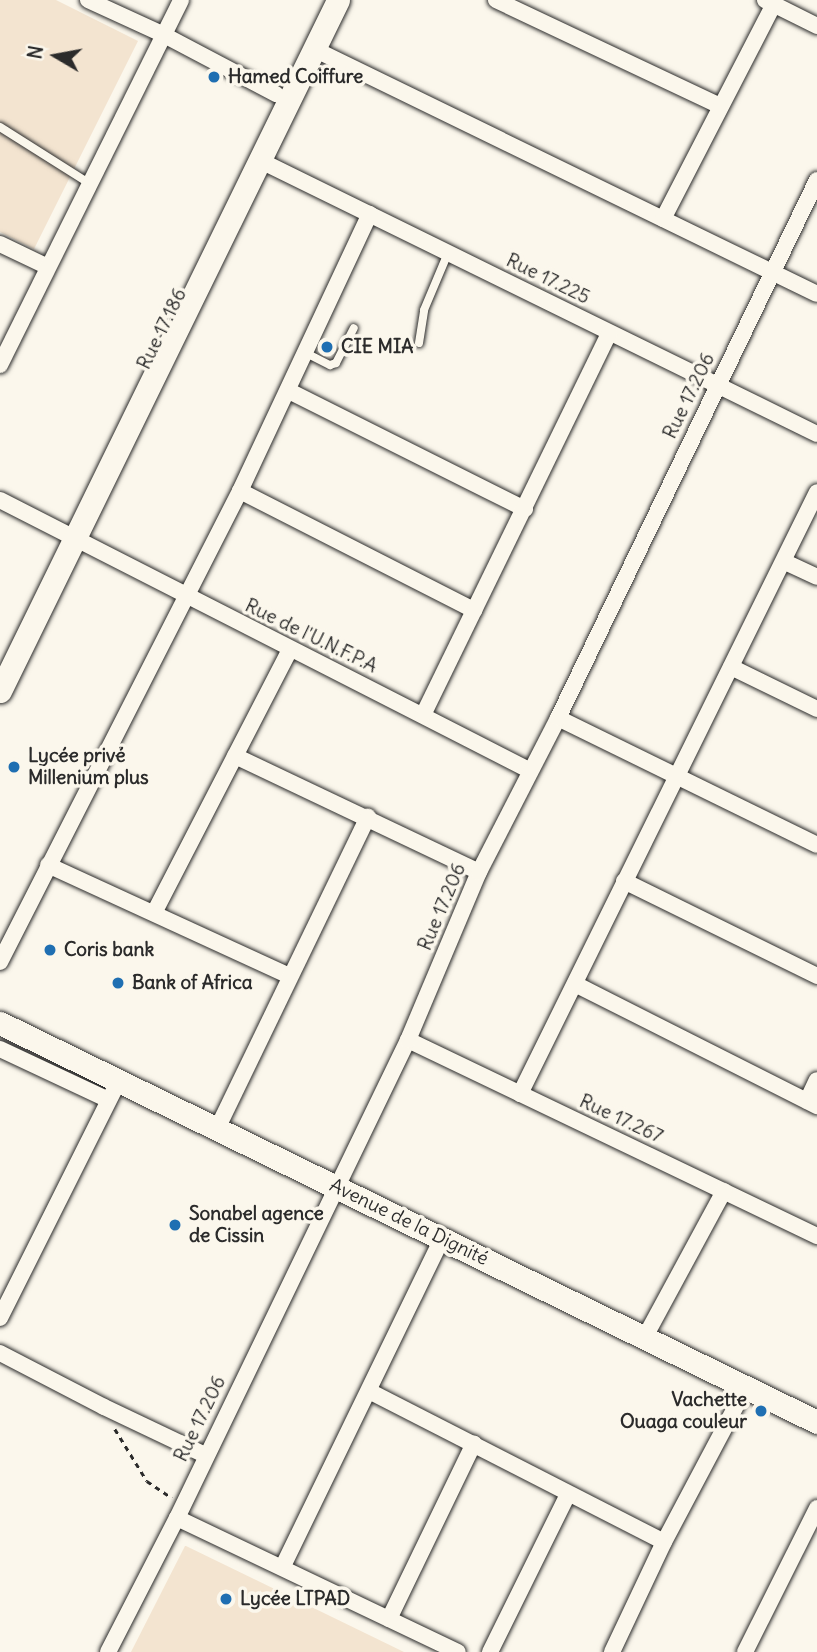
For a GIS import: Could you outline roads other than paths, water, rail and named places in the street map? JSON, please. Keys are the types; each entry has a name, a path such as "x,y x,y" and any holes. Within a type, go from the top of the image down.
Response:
{"main road":[{"name":"Rue 17.186","path":"0,657 70,534 276,94 323,0"},
{"path":"0,691 70,534 261,161 338,0"},
{"name":"Avenue de la Dignité","path":"0,1023 113,1091 217,1129 817,1422"}],"street":[{"path":"88,0 164,35 276,94"},
{"path":"0,365 181,0"},
{"path":"496,0 720,106"},
{"path":"663,219 769,2 817,26"},
{"path":"314,49 817,294"},
{"name":"Rue 17.225","path":"261,161 817,434"},
{"name":"Rue 17.206","path":"108,1652 180,1511 408,1040 480,872 529,770 558,718 817,180"},
{"path":"0,962 240,491 370,214"},
{"path":"0,244 48,267"},
{"path":"423,715 609,333"},
{"path":"289,391 525,509"},
{"path":"240,491 474,610"},
{"path":"520,1094 675,774 785,562 817,492"},
{"name":"Rue de l'U.N.F.P.A","path":"0,500 70,534 184,597 529,770"},
{"path":"785,562 817,577"},
{"path":"154,913 290,650"},
{"path":"731,667 817,709"},
{"path":"558,718 817,845"},
{"path":"235,756 480,872"},
{"path":"217,1129 368,817"},
{"path":"48,865 289,976"},
{"path":"624,881 817,976"},
{"path":"575,984 812,1103 817,1080"},
{"name":"Rue 17.267","path":"408,1040 817,1236"},
{"path":"0,1049 113,1091 0,1318"},
{"path":"645,1337 724,1191"},
{"path":"282,1566 442,1238"},
{"path":"0,1353 205,1455"},
{"path":"612,1652 664,1542 746,1387"},
{"path":"369,1391 664,1542"},
{"path":"389,1619 474,1443"},
{"path":"490,1652 568,1494"},
{"path":"746,1652 817,1508"},
{"path":"180,1511 282,1566 458,1652"}],"lane":[{"path":"0,127 90,184"},
{"path":"419,343 424,310 448,253"},
{"path":"306,353 330,365 337,363 354,328"}],"place":[{"name":"Hamed Coiffure","path":"214,77"},
{"name":"CIE MIA","path":"327,347"},
{"name":"Lycée privé Millenium plus","path":"14,767"},
{"name":"Coris bank","path":"50,950"},
{"name":"Bank of Africa","path":"118,983"},
{"name":"Sonabel agence de Cissin","path":"175,1225"},
{"name":"Vachette Ouaga couleur","path":"761,1411"},
{"name":"Lycée LTPAD","path":"226,1599"}]}
